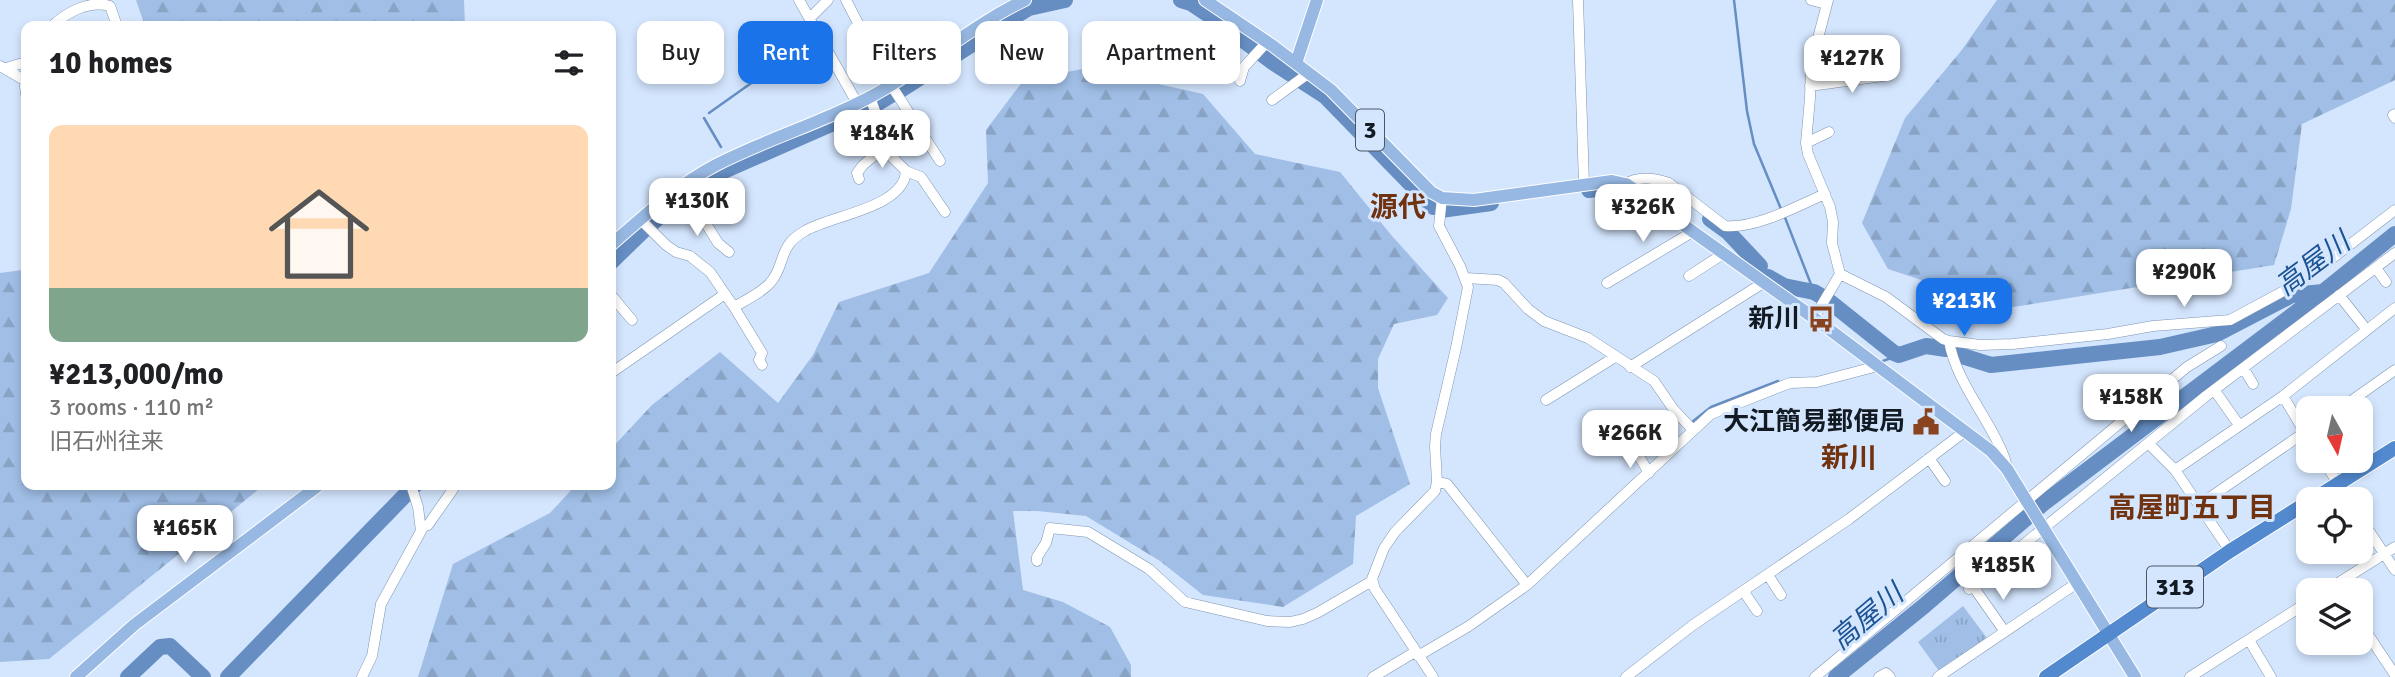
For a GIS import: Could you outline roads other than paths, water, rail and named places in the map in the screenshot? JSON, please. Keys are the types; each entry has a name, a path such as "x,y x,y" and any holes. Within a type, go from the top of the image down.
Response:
{"highway":[{"path":"2333,487 2395,448"},
{"name":"313","path":"2046,677 2230,551 2296,510"}],"main road":[{"path":"616,241 640,219 725,160 870,97 988,20 1025,0"},
{"name":"3","path":"1205,0 1261,49 1296,63 1303,77 1331,90 1431,192 1442,198"},
{"path":"1296,63 1317,0"},
{"path":"1442,198 1474,200 1612,181 1626,184 1694,231 1991,451 2007,469 2135,677"},
{"path":"76,677 134,625 312,490"}],"street":[{"path":"799,0 857,103"},
{"path":"810,18 828,0"},
{"path":"846,0 858,21"},
{"path":"1578,0 1584,184"},
{"path":"1811,0 1827,2 1814,52 1806,143 1833,222 1832,243 1840,274 1814,318"},
{"path":"59,21 75,10 94,4 110,6 115,21"},
{"path":"1240,81 1244,67 1261,49"},
{"path":"1814,52 1829,55"},
{"path":"3,67 21,63"},
{"path":"3,67 21,78"},
{"path":"1810,86 1890,75"},
{"path":"1272,100 1303,77"},
{"path":"891,85 940,160"},
{"path":"870,97 891,156 906,171 921,177 945,212"},
{"path":"878,121 884,119 895,122"},
{"path":"1806,143 1829,132"},
{"path":"859,179 858,171 886,146"},
{"path":"734,307 770,283 784,250 803,232 892,196 906,181 906,171"},
{"path":"1626,184 1640,179 1660,179 1725,226 1760,220 1825,194"},
{"path":"685,190 718,243 729,252"},
{"path":"1037,561 1050,527 1085,531 1149,569 1185,602 1278,623 1303,619 1317,613 1372,581 1384,548 1395,532 1435,491 1437,482 1436,434 1467,296 1466,278 1439,226 1442,198"},
{"path":"1840,274 1886,297 1943,339 1980,345 2013,344 2108,334 2153,326 2230,320 2304,280 2395,210"},
{"path":"640,219 666,245 676,252 690,256 710,272 762,353 759,360 762,365"},
{"path":"1608,283 1694,231"},
{"path":"2005,632 1972,587 2042,526 2395,253"},
{"path":"1689,276 1723,254"},
{"path":"2376,268 2386,282"},
{"path":"1466,278 1498,280 1504,283 1528,309 1544,321 1588,338 1654,381 1674,410 1693,430"},
{"path":"1630,367 1763,283"},
{"path":"616,370 725,294"},
{"path":"2340,295 2366,329"},
{"path":"616,301 632,320"},
{"path":"2175,470 2283,396 2395,308"},
{"path":"1949,341 1963,382 1986,419 2003,453 2007,469"},
{"path":"1815,677 2188,367 2221,346"},
{"path":"1546,400 1615,357"},
{"path":"1373,677 1469,626 1527,584 1711,414 1790,383 1817,382 1878,366"},
{"path":"2244,369 2253,384"},
{"path":"2358,396 2395,370"},
{"path":"2216,391 2239,425"},
{"path":"2283,396 2296,417"},
{"path":"1626,677 1693,625 1849,519 1964,432"},
{"path":"1625,433 1649,473"},
{"path":"2199,505 2296,441"},
{"path":"2148,443 2175,470 2230,551"},
{"path":"1929,458 1945,481"},
{"path":"2331,473 2340,487"},
{"path":"1437,482 1447,484 1527,584"},
{"path":"362,677 372,656 381,604 419,536 421,522 413,490"},
{"path":"421,522 428,525 452,490"},
{"path":"2373,537 2395,570"},
{"path":"2348,578 2395,547"},
{"path":"1768,575 1781,595"},
{"path":"1372,581 1433,677"},
{"path":"1938,677 2077,583"},
{"path":"1744,592 1757,611"},
{"path":"2193,676 2296,610"},
{"path":"2249,640 2271,677"},
{"path":"2373,643 2392,674"},
{"path":"1879,677 1886,673 1890,677"}],"waterway":[{"path":"899,91 1029,8 1065,0"},
{"path":"1181,0 1191,3 1325,96 1433,207"},
{"path":"1734,0 1747,111 1754,144 1781,209"},
{"path":"709,113 750,84"},
{"path":"878,103 893,94"},
{"path":"650,225 683,196 726,170 870,107"},
{"path":"704,118 721,147"},
{"path":"1589,190 1625,188"},
{"path":"1441,210 1491,203"},
{"path":"1784,215 1814,292"},
{"path":"1710,219 1728,232 1760,266"},
{"path":"616,257 644,230"},
{"name":"高屋川","path":"1836,677 2045,502 2323,292 2395,234"},
{"path":"1768,277 1784,286 1821,296"},
{"path":"1959,355 1991,365 2160,347 2217,334 2292,295 2323,292"},
{"path":"1830,302 1894,353 1899,355 1926,346 1946,349"},
{"path":"1883,361 1899,355"},
{"path":"1692,422 1711,407 1778,381"},
{"path":"228,677 410,490"},
{"path":"128,677 160,647 170,646 203,677"}],"place":[{"name":"新川","path":"1821,319"},
{"name":"大江簡易郵便局","path":"1926,422"}],"district":[{"name":"源代","path":"1398,207"},
{"name":"新川","path":"1849,458"},
{"name":"高屋町五丁目","path":"2192,508"}]}
